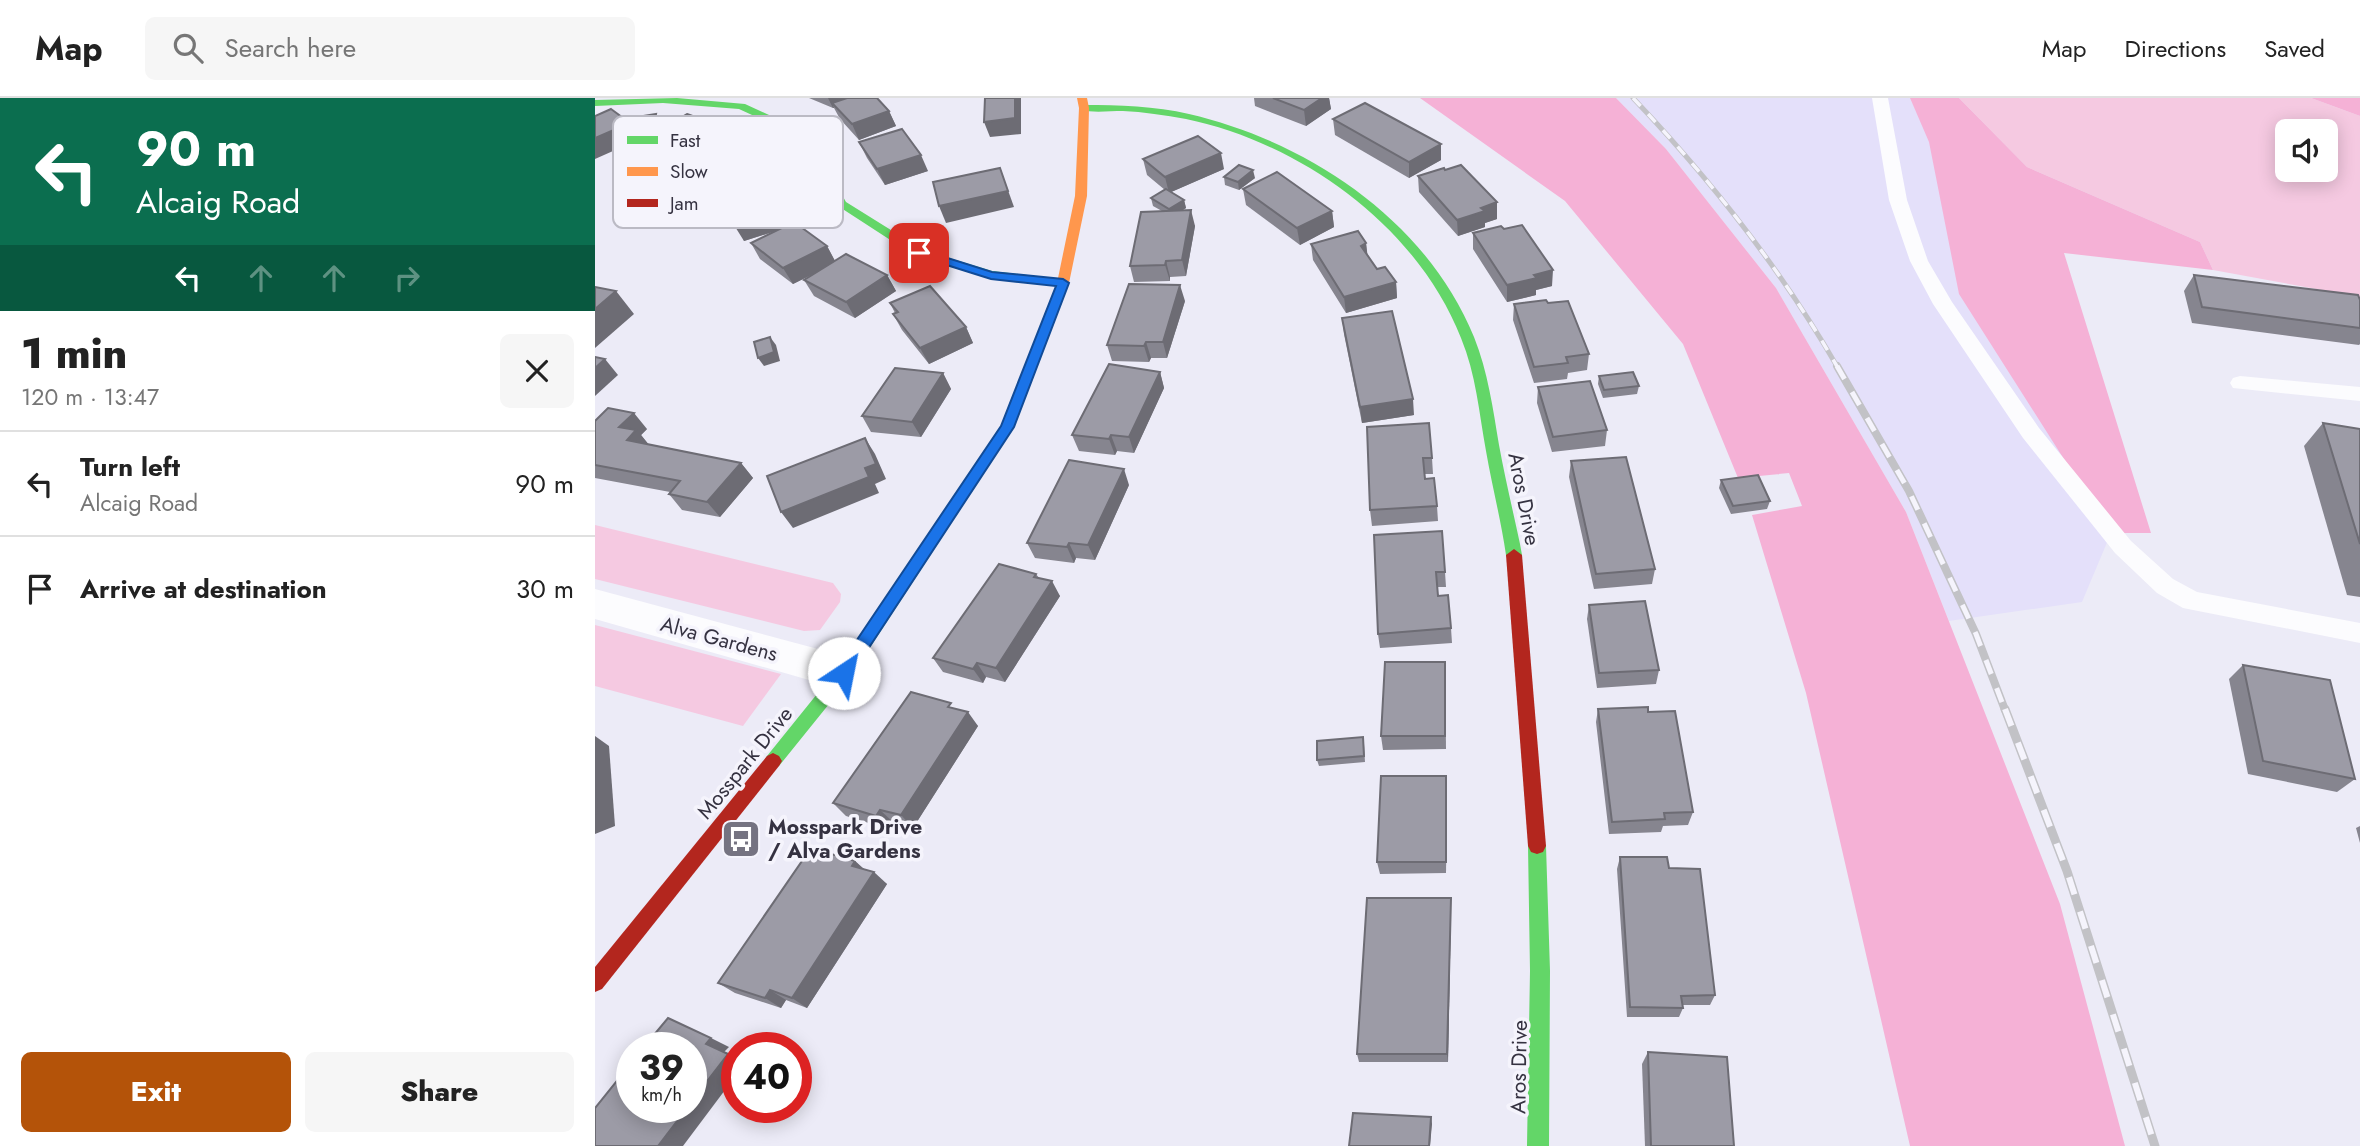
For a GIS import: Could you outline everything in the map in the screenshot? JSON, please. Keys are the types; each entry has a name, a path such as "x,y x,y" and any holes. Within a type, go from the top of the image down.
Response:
{"street":[{"path":"595,103 663,100 741,106 763,116"},
{"name":"Mosspark Drive","path":"595,982 844,673 1007,427 1063,283 1081,196 1083,103"},
{"name":"Aros Drive","path":"1083,103 1153,109 1205,122 1264,141 1310,163 1361,196 1405,234 1437,278 1462,322 1476,367 1513,547 1533,761 1542,1024 1538,1146"},
{"path":"843,205 919,253 991,275 1063,283"},
{"name":"Alva Gardens","path":"595,604 844,673"}],"lane":[{"path":"1880,98 1898,200 1919,261 1943,304 2031,433 2123,547 2165,586 2192,601 2360,633"},
{"path":"2240,383 2360,394"}],"shaded area":[{"path":"1420,98 1616,98 1666,149 1776,288 1906,512 2060,904 2125,1146 1910,1146 1806,693 1752,515 1802,506 1789,473 1738,478 1683,344 1565,201"},
{"path":"1616,98 1910,98 2111,533 2082,602 1949,621 1906,512 1776,288 1666,149"},
{"path":"1910,98 1959,98 2027,167 2200,242 2213,270 2064,253 2151,533 2111,533 1959,294 1929,142"},
{"path":"1959,98 2311,98 2360,116 2360,297 2213,270 2200,242 2027,167"},
{"path":"2311,98 2360,98 2360,116"},
{"path":"595,525 833,583 841,594 840,602 820,630 804,631 595,579"},
{"path":"595,625 781,674 743,726 595,686"}],"building":[{"path":"847,98 877,98 889,111 852,124 832,103"},
{"path":"985,98 1015,98 1015,118 984,122"},
{"path":"1273,98 1322,98 1304,110"},
{"path":"1365,103 1441,144 1409,162 1333,119"},
{"path":"611,109 620,116 613,116 613,130 595,138 595,116"},
{"path":"902,129 921,155 877,169 859,142"},
{"path":"1198,136 1221,153 1165,177 1143,159"},
{"path":"1239,165 1253,170 1238,182 1224,177"},
{"path":"1461,165 1497,202 1481,208 1485,211 1457,220 1418,176"},
{"path":"1000,168 1008,191 939,206 933,182"},
{"path":"1277,172 1332,211 1297,228 1243,189"},
{"path":"1166,189 1184,200 1169,209 1151,198"},
{"path":"1191,210 1182,260 1166,261 1165,265 1130,266 1141,212"},
{"path":"1522,225 1553,270 1534,275 1537,278 1507,285 1473,233 1501,226 1504,229"},
{"path":"782,228 802,228 827,246 783,268 751,243"},
{"path":"1358,231 1366,243 1361,246 1377,269 1385,267 1396,282 1344,297 1311,244"},
{"path":"846,254 887,275 846,302 804,280"},
{"path":"2194,275 2358,295 2360,328 2202,307"},
{"path":"1129,284 1180,285 1163,342 1146,342 1144,346 1107,345"},
{"path":"930,286 966,327 920,348 893,314 898,312 890,303"},
{"path":"595,287 616,291 595,309"},
{"path":"1546,300 1548,303 1568,301 1589,354 1566,357 1568,363 1534,367 1514,304"},
{"path":"1392,311 1413,399 1360,407 1342,318"},
{"path":"770,337 774,352 758,358 754,342"},
{"path":"595,357 605,359 595,368"},
{"path":"1109,364 1160,372 1129,437 1111,435 1109,439 1072,435"},
{"path":"895,368 943,373 912,422 862,416"},
{"path":"1633,372 1639,386 1604,390 1599,376"},
{"path":"1590,381 1607,430 1553,437 1538,387"},
{"path":"608,408 634,413 619,427 636,430 627,440 741,463 707,502 669,494 680,481 595,465 595,421"},
{"path":"1429,423 1432,458 1423,458 1425,479 1434,478 1437,506 1370,510 1367,427"},
{"path":"2323,423 2360,429 2360,544"},
{"path":"865,438 876,464 865,468 869,477 781,512 767,476"},
{"path":"1626,457 1655,569 1596,574 1571,461"},
{"path":"1069,460 1124,469 1088,545 1069,543 1067,547 1027,543"},
{"path":"1758,475 1770,501 1733,506 1721,480"},
{"path":"1442,531 1445,572 1436,572 1438,596 1448,595 1451,628 1378,634 1374,535"},
{"path":"999,564 1052,581 996,668 977,663 973,669 933,658"},
{"path":"1645,601 1659,670 1599,673 1589,605"},
{"path":"1385,662 1445,662 1445,736 1381,736"},
{"path":"2243,665 2330,680 2355,779 2263,761"},
{"path":"911,692 951,703 948,707 968,712 901,815 880,810 876,816 833,803"},
{"path":"1648,707 1648,712 1675,711 1693,812 1664,813 1665,819 1612,822 1598,709"},
{"path":"1363,737 1364,756 1317,760 1317,741"},
{"path":"1381,776 1446,776 1446,862 1377,862"},
{"path":"595,783 597,813 595,814"},
{"path":"811,848 855,861 852,866 874,872 792,998 770,990 765,998 718,983"},
{"path":"1620,857 1667,857 1669,868 1700,869 1715,995 1681,996 1683,1008 1630,1007"},
{"path":"1367,898 1451,898 1447,1054 1357,1054"},
{"path":"668,1018 698,1032 656,1032"},
{"path":"707,1044 721,1051 721,1063 707,1081"},
{"path":"1648,1052 1727,1057 1734,1146 1651,1146"},
{"path":"616,1082 616,1123 676,1123 658,1146 595,1146 595,1108"},
{"path":"1353,1113 1431,1117 1429,1146 1349,1146"}],"railway":[{"path":"1633,98 1717,193 1769,261 1838,368"},
{"path":"1837,366 1909,491 1976,634 2005,710"},
{"path":"2005,709 2067,871 2155,1146"}],"traffic: fast":[{"path":"595,103 663,100 741,106 763,116"},
{"path":"1084,108 1137,109 1186,116 1235,130 1282,149 1327,174 1368,205 1404,240 1436,279 1461,322 1474,356 1514,555"},
{"path":"843,205 919,253 991,275 1063,283"},
{"path":"773,761 844,673 1007,427 1044,333"},
{"path":"1537,846 1540,971 1538,1146"}],"traffic: slow":[{"path":"1044,333 1063,283 1081,196 1084,108 1082,98"}],"traffic: jam":[{"path":"1514,555 1537,846"},
{"path":"595,982 773,761"}],"place":[{"name":"Mosspark Drive / Alva Gardens","path":"741,839"}],"route":[{"path":"844,673 1007,427 1063,283 991,275 919,253"}]}
